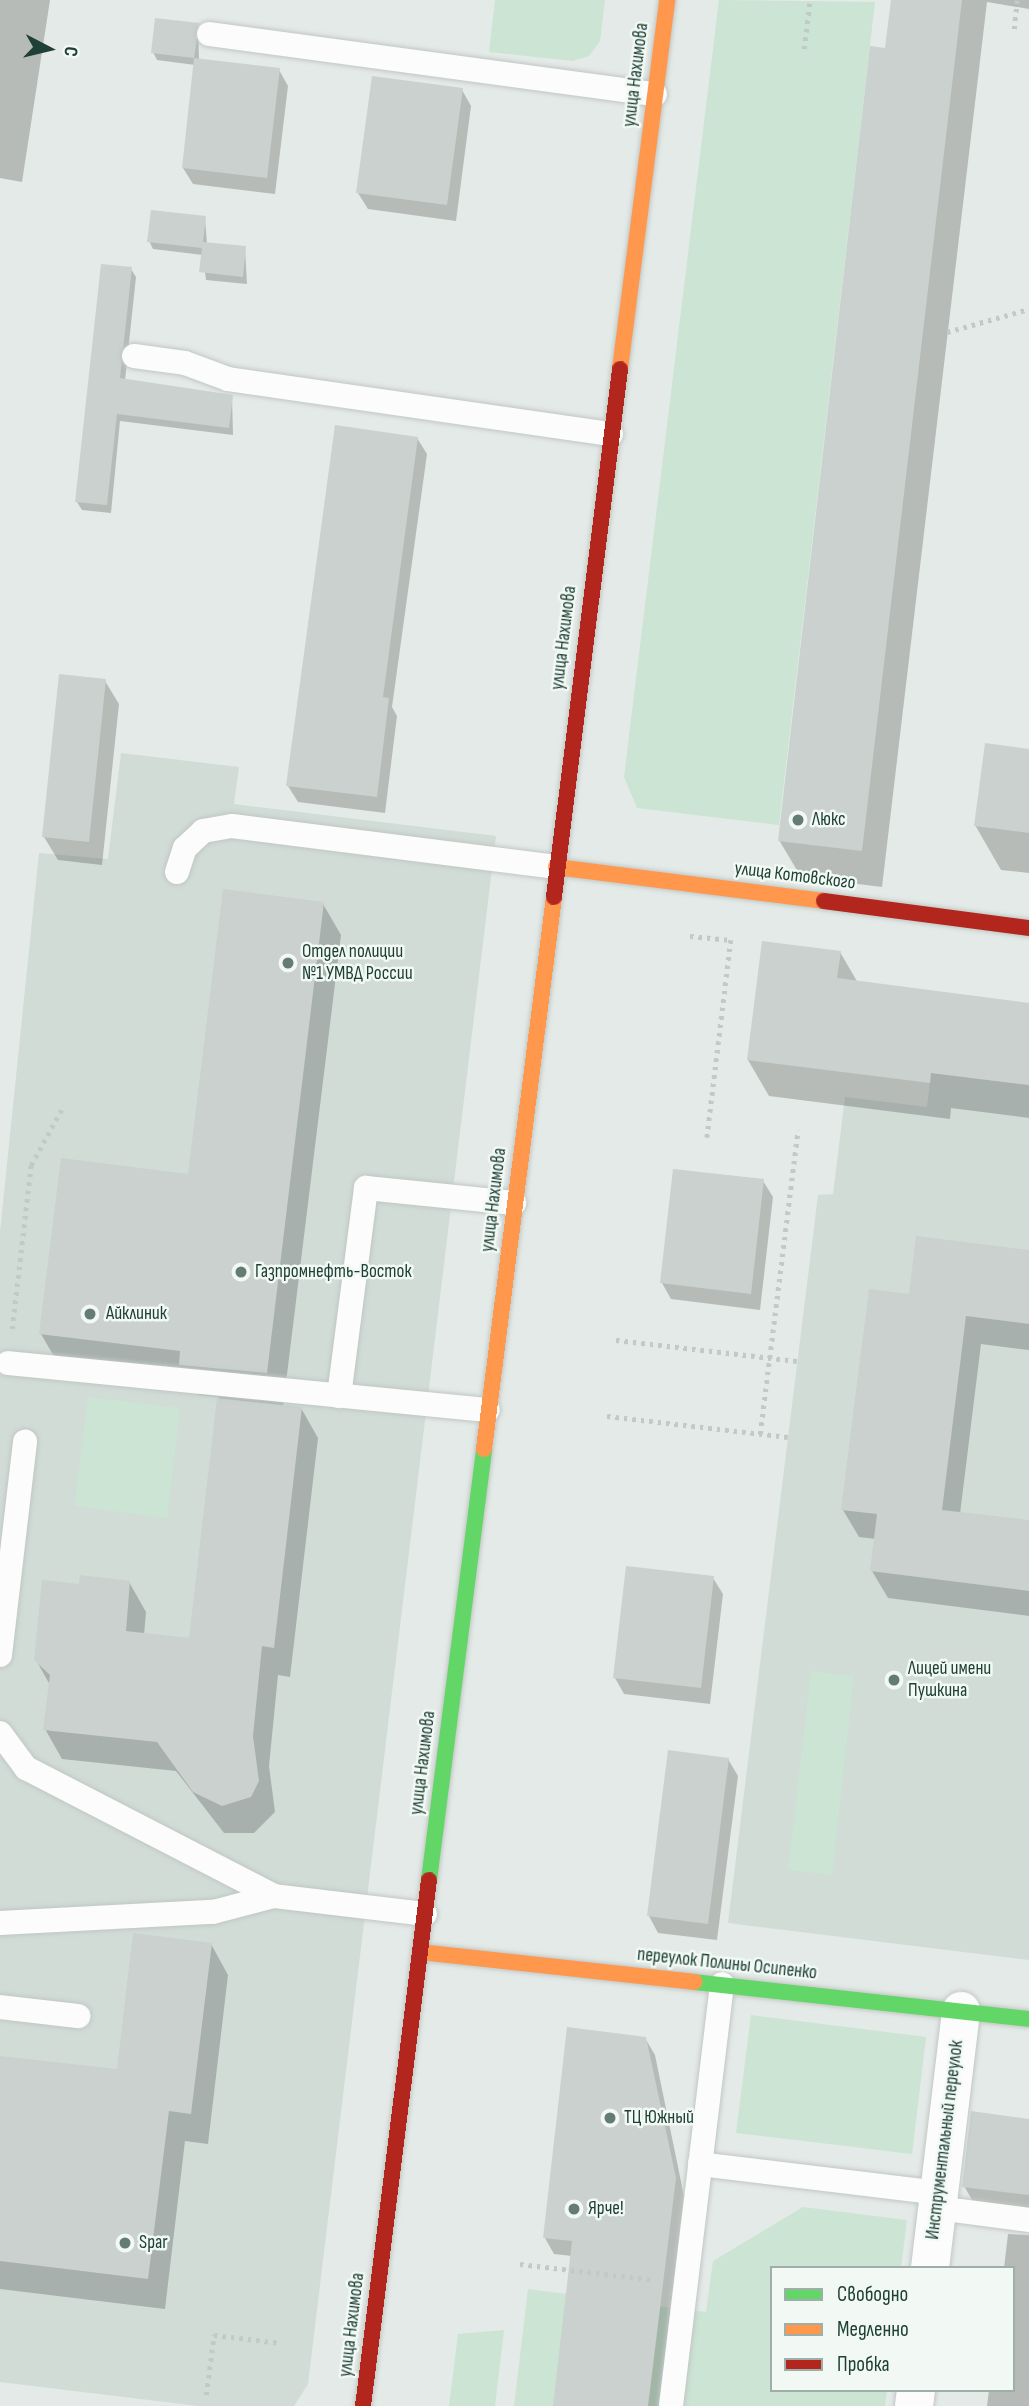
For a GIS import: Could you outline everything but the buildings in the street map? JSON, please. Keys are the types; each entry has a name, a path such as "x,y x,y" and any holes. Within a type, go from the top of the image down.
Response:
{"main road":[{"name":"улица Нахимова","path":"363,2406 667,0"},
{"name":"улица Котовского","path":"556,867 1029,928"},
{"name":"переулок Полины Осипенко","path":"420,1952 1029,2019"}],"street":[{"name":"Инструментальный переулок","path":"930,2266 961,2011"}],"lane":[{"path":"209,34 654,94"},
{"path":"134,356 185,363 228,379 611,434"},
{"path":"177,872 185,848 204,831 232,826 556,867"},
{"path":"339,1396 366,1188 514,1203"},
{"path":"8,1363 488,1410"},
{"path":"0,1655 25,1441"},
{"path":"0,1733 26,1768 274,1896 425,1914"},
{"path":"0,1923 213,1912 274,1896"},
{"path":"671,2406 722,1984"},
{"path":"0,2007 78,2016"},
{"path":"700,2164 938,2201 1029,2220"}],"path":[{"path":"804,49 810,0"},
{"path":"1014,29 1017,0"},
{"path":"947,332 1029,309"},
{"path":"690,936 731,940 707,1138"},
{"path":"8,1363 31,1164 64,1105"},
{"path":"760,1434 798,1130"},
{"path":"616,1340 797,1361"},
{"path":"607,1416 788,1437"},
{"path":"520,2264 686,2283"},
{"path":"206,2395 214,2335 280,2343"}],"shaded area":[{"path":"121,753 239,767 234,804 496,836 308,2384 294,2406 198,2406 0,2382 0,1232 39,853 108,859"},
{"name":"Лицей имени Пушкина","path":"931,1073 1029,1085 1029,1960 728,1923 818,1195 833,1194 845,1097 927,1107"}],"green space":[{"path":"495,0 605,0 600,41 589,56 573,61 489,52"},
{"path":"719,0 875,2 779,825 637,808 624,777"},
{"path":"88,1397 180,1408 167,1518 74,1506"},
{"path":"811,1671 854,1676 832,1875 788,1870"},
{"path":"751,2015 926,2037 912,2154 736,2133"},
{"path":"803,2207 907,2220 901,2266 770,2266 770,2392 887,2392 885,2406 514,2406 528,2289 706,2312 713,2261"},
{"path":"504,2330 495,2406 449,2406 458,2334"}],"traffic: fast":[{"path":"429,1880 484,1449"},
{"path":"694,1982 1029,2019"}],"traffic: slow":[{"path":"620,369 667,0"},
{"path":"556,867 824,901"},
{"path":"484,1449 554,897"},
{"path":"420,1952 694,1982"}],"traffic: jam":[{"path":"554,897 620,369"},
{"path":"824,901 1029,928"},
{"path":"363,2406 429,1880"}],"place":[{"name":"Люкс","path":"798,820"},
{"name":"Отдел полиции №1 УМВД России","path":"288,963"},
{"name":"Газпромнефть-Восток","path":"241,1272"},
{"name":"Айклиник","path":"90,1314"},
{"name":"Лицей имени Пушкина","path":"894,1680"},
{"name":"ТЦ Южный","path":"610,2118"},
{"name":"Ярче!","path":"574,2209"},
{"name":"Spar","path":"125,2243"}]}
